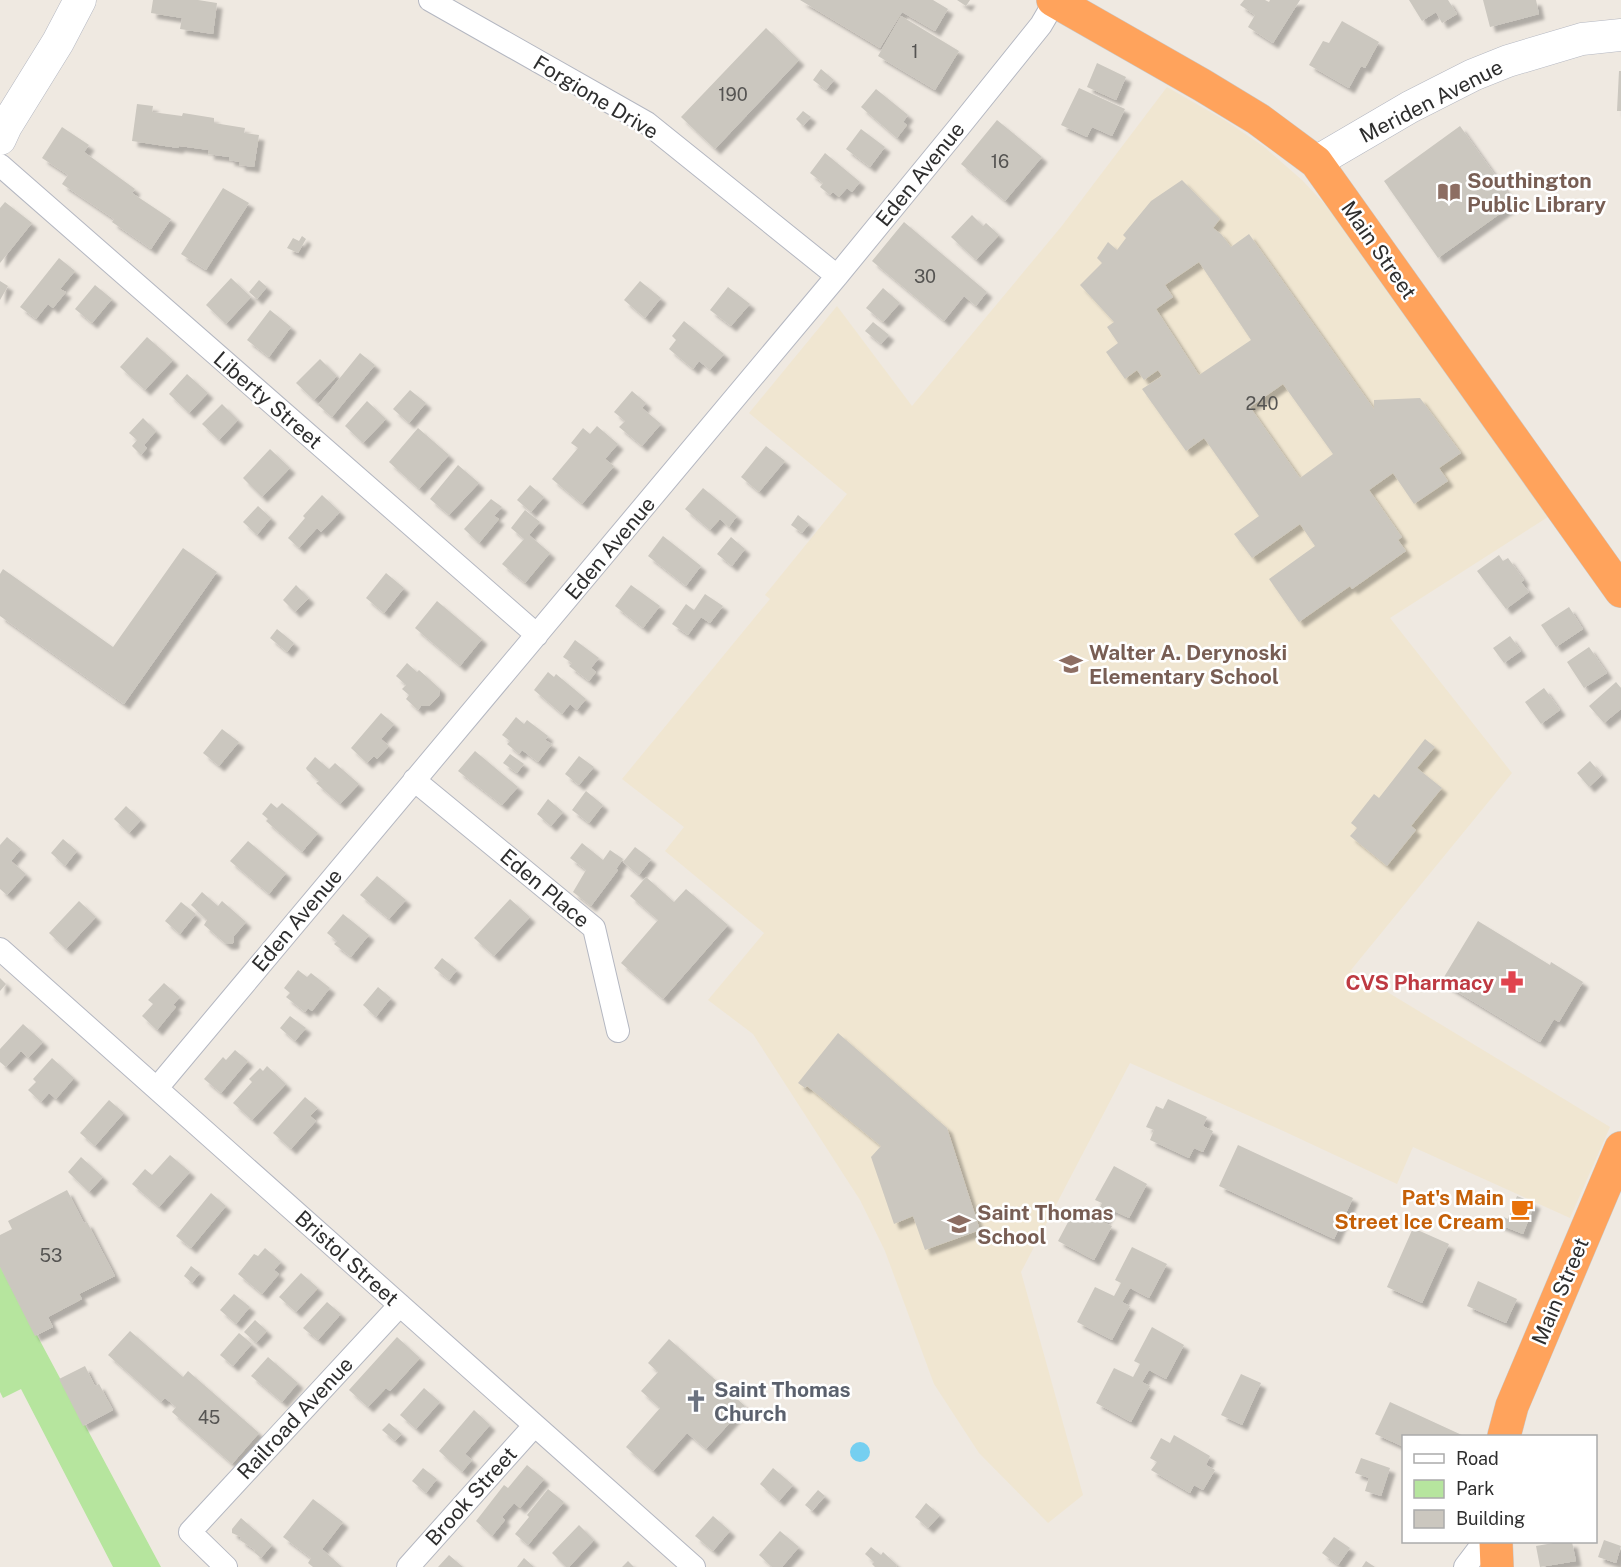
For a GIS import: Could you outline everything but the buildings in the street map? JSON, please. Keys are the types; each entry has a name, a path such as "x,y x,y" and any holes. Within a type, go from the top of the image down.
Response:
{"highway":[{"name":"Main Street","path":"1054,1 1249,113 1316,162 1621,591"},
{"name":"Main Street","path":"1505,1435 1512,1406 1621,1148"},
{"path":"1496,1543 1497,1567"}],"main road":[{"path":"0,139 58,42 80,0"},
{"name":"Meriden Avenue","path":"1316,162 1410,107 1473,75 1508,61 1582,39 1621,35"}],"street":[{"name":"Forgione Drive","path":"430,0 647,123 837,276"},
{"name":"Eden Avenue","path":"157,1088 837,276 1041,25 1054,1"},
{"name":"Liberty Street","path":"0,165 537,635"},
{"name":"Eden Place","path":"414,780 594,928 618,1032"},
{"name":"Bristol Street","path":"0,949 694,1567"},
{"name":"Railroad Avenue","path":"226,1567 189,1532 400,1305"},
{"name":"Brook Street","path":"408,1567 534,1426"},
{"path":"1465,1567 1483,1543"}],"shaded area":[{"name":"Walter A. Derynoski Elementary School","path":"1167,87 1226,121 1263,146 1302,180 1333,213 1548,517 1390,618 1512,773 1351,970 1610,1127 1570,1218 1413,1147 1397,1184 1130,1063 1021,1272 1083,1495 1048,1523 979,1453 934,1384 885,1251 860,1200 753,1034 708,1000 764,933 665,851 684,827 622,779 770,599 765,595 847,494 749,413 837,306 912,406 1061,227"}],"green space":[{"path":"0,1266 161,1567 113,1567 21,1389 3,1398 0,1392"}],"water":[{"path":"860,1442 867,1445 870,1452 867,1459 860,1462 853,1459 850,1452 853,1445"}],"place":[{"name":"Southington Public Library","path":"1449,192"},
{"name":"Walter A. Derynoski Elementary School","path":"1071,664"},
{"name":"CVS Pharmacy","path":"1512,982"},
{"name":"Pat's Main Street Ice Cream","path":"1522,1209"},
{"name":"Saint Thomas School","path":"959,1224"},
{"name":"Saint Thomas Church","path":"696,1401"}]}
